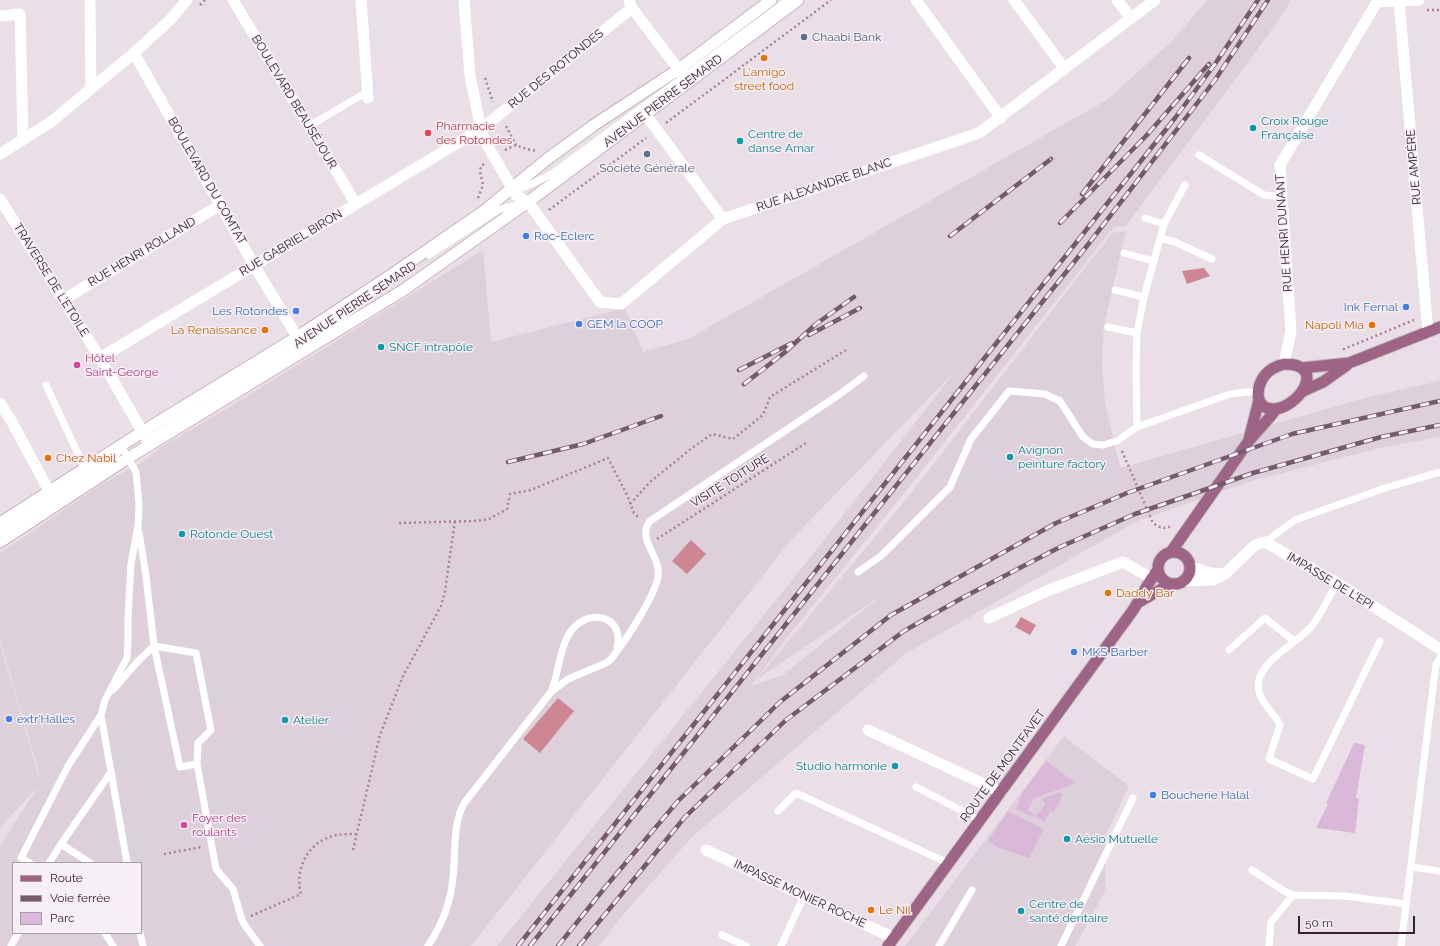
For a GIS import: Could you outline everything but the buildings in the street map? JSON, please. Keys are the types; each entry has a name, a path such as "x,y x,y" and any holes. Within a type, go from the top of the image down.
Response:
{"main road":[{"path":"1171,552 1248,442 1276,409 1294,399 1303,391 1323,382 1349,363 1440,327"},
{"path":"1302,368 1349,363"},
{"path":"1248,442 1261,380 1266,374 1274,367 1284,364 1296,364 1306,373 1307,384 1303,391"},
{"path":"1258,396 1264,407 1276,409"},
{"path":"1185,556 1189,526"},
{"path":"1171,552 1179,552 1185,556 1191,567 1189,575 1183,582 1170,584 1155,574 1161,559 1166,554 1171,552"},
{"name":"ROUTE DE MONTFAVET","path":"891,942 1139,602 1155,574"},
{"name":"ROUTE DE MONTFAVET","path":"1139,602 1170,584"}],"street":[{"path":"0,154 51,122 134,53 171,19 187,0"},
{"name":"BOULEVARD BEAUSÉJOUR","path":"233,0 356,204"},
{"path":"361,0 368,95"},
{"name":"RUE ALEXANDRE BLANC","path":"464,0 470,76 481,129 486,143 516,195 528,202 600,302 621,304 723,219 979,133 1001,118 1064,68 1155,0"},
{"name":"AVENUE PIERRE SEMARD","path":"0,523 121,446 146,438 301,344 402,291 528,202 645,114 684,76 771,0"},
{"name":"AVENUE PIERRE SEMARD","path":"0,542 128,458 146,438 301,344 484,210 546,160 594,126 684,76 798,0"},
{"path":"916,0 1001,118"},
{"path":"1014,0 1064,68"},
{"path":"1117,0 1131,18"},
{"name":"RUE HENRI DUNANT","path":"1284,364 1291,331 1280,165 1377,2 1395,1 1422,5"},
{"name":"RUE AMPÉRE","path":"1395,1 1428,332"},
{"path":"90,3 91,88"},
{"path":"630,4 684,76"},
{"name":"RUE DES ROTONDES","path":"481,129 630,4"},
{"path":"0,16 20,14 23,139"},
{"name":"BOULEVARD DU COMTAT","path":"134,53 254,265 301,344"},
{"path":"645,114 723,219"},
{"name":"RUE GABRIEL BIRON","path":"100,358 481,129"},
{"name":"TRAVERSE DE L'ETOILE","path":"0,199 100,358 146,438"},
{"name":"RUE HENRI ROLLAND","path":"63,300 220,205"},
{"path":"0,403 12,422 49,492"},
{"path":"1183,582 1213,580 1225,574 1255,545 1265,542"},
{"name":"IMPASSE DE L'EPI","path":"1265,542 1337,583 1440,649"},
{"path":"989,618 1049,590 1123,562 1155,574"},
{"path":"1191,567 1210,573 1225,574"},
{"path":"868,730 1000,792"},
{"name":"IMPASSE MONIER ROCHE","path":"706,850 804,896 891,942"}],"lane":[{"name":"AVENUE PIERRE SEMARD","path":"684,76 788,0"},
{"path":"309,126 368,95"},
{"path":"1199,155 1264,195 1282,197"},
{"path":"1137,426 1137,333 1144,297 1164,224 1185,185"},
{"path":"1145,218 1164,224"},
{"path":"1160,238 1175,242 1212,259"},
{"path":"1124,253 1153,261"},
{"path":"1115,290 1144,297"},
{"path":"1108,328 1137,333"},
{"path":"428,946 442,922 451,894 457,822 460,811 465,802 551,692 568,679 606,663 614,655 642,612 657,581 658,564 645,536 647,524 652,518 799,421 864,376"},
{"path":"46,385 85,469"},
{"path":"858,572 881,556 950,487 971,440 1009,391 1045,394 1060,401 1083,437 1093,444 1104,445 1117,441 1137,426 1230,394 1246,392 1258,396"},
{"path":"28,862 21,858 68,766 101,715 106,700 127,658 131,564 138,526 139,504 136,472 121,446"},
{"name":"AVENUE PIERRE SEMARD","path":"0,532 114,459 121,446"},
{"path":"1265,542 1294,520 1385,488 1440,472"},
{"path":"138,526 146,576 154,646 180,767 197,764"},
{"path":"1337,583 1319,615 1308,630 1264,667 1258,683 1260,694 1276,716 1280,725 1269,759 1313,779 1380,641"},
{"path":"551,692 568,634 578,623 591,617 602,618 609,621 616,629 619,641 614,655"},
{"path":"1229,650 1265,618 1294,641"},
{"path":"106,700 139,660 154,646"},
{"path":"154,646 196,653 211,730 198,743 197,764 216,869 233,889 242,920 260,946"},
{"path":"1401,946 1434,679 1436,665 1440,658"},
{"path":"101,715 127,862"},
{"path":"51,862 61,844 111,772"},
{"path":"916,786 980,820"},
{"path":"778,810 796,793 948,863"},
{"path":"1061,946 1133,798"},
{"path":"61,844 88,862"},
{"path":"1411,867 1440,871"},
{"path":"1252,870 1293,895 1345,896 1406,904"},
{"path":"939,946 972,890"},
{"path":"1269,946 1272,922 1293,895"},
{"path":"781,946 804,896"},
{"path":"11,946 17,934"},
{"path":"106,934 113,946"},
{"path":"140,934 143,946"},
{"path":"722,934 746,946"}],"path":[{"path":"1422,5 1440,10"},
{"path":"484,74 499,114 516,145"},
{"path":"1337,352 1344,349"},
{"path":"630,504 650,482 692,448 712,434 733,439 763,415 770,398 846,350"},
{"path":"1117,441 1153,522 1162,528 1167,528 1172,526 1180,516 1189,526"},
{"name":"VISITE TOITURE","path":"656,539 806,444"},
{"path":"399,523 488,519 507,509 510,494 531,490 608,458 634,513 647,524"},
{"path":"353,850 380,736 403,676 441,606 445,591 455,521"},
{"path":"242,920 301,894 299,877 301,868 306,855 317,844 337,835 356,834"},
{"path":"164,854 199,848"}],"shaded area":[{"path":"1207,0 1291,0 1260,46 1126,226 1114,227 910,486 786,639 751,686 783,675 882,595 756,680 912,492 1112,233 1126,231 1104,325 1102,362 1105,402 1120,468 1372,396 1440,381 1440,437 1384,447 1251,481 1135,522 905,654 692,837 621,917 599,946 497,946 809,559 957,369 791,540 471,946 0,946 0,846 38,786 0,828 0,643 40,781 39,773 0,640 0,553 104,483 142,462 158,449 236,403 483,250 491,342 625,308 643,352 688,339 1108,99 1173,40"},
{"path":"1204,268 1210,276 1187,284 1182,271"},
{"path":"691,540 706,554 687,574 672,561"},
{"path":"1021,617 1036,625 1030,635 1015,627"},
{"path":"558,698 574,711 540,753 523,739"},
{"path":"1064,736 1129,786 1105,837 1105,891 1075,946 905,946"}],"green space":[{"path":"1354,743 1365,745 1356,798 1359,799 1355,833 1316,828 1328,804 1326,803"},
{"path":"1046,761 1076,783 1033,799 1028,810 1034,814 1033,817 1016,809 1022,793"},
{"path":"1060,792 1063,794 1054,812 1051,811 1045,822 1035,816 1042,810 1045,803 1041,799"},
{"path":"1008,811 1044,829 1029,858 999,848 988,841"}],"railway":[{"path":"518,946 1175,118 1215,64 1258,0"},
{"path":"530,946 1090,242 1215,80 1268,0"},
{"path":"1082,194 1189,58"},
{"path":"1060,223 1146,136 1209,64"},
{"path":"950,236 1051,159"},
{"path":"744,384 784,353 816,324 854,297"},
{"path":"809,335 860,308"},
{"path":"739,370 792,343"},
{"path":"558,946 678,801 780,702 891,615 1056,523 1127,493 1292,434 1440,401"},
{"path":"508,462 583,444 661,416"},
{"path":"579,946 685,817 786,720 904,631 962,598 1060,547 1135,514 1253,473 1381,437 1440,425"}],"place":[{"name":"Chaabi Bank","path":"804,37"},
{"name":"L'amigo street food","path":"764,58"},
{"name":"Croix Rouge Française","path":"1253,128"},
{"name":"Pharmacie des Rotondes","path":"428,133"},
{"name":"Centre de danse Amar","path":"740,141"},
{"name":"Société Générale","path":"647,154"},
{"name":"Roc-Eclerc","path":"526,236"},
{"name":"Ink Fernal","path":"1406,307"},
{"name":"Les Rotondes","path":"296,311"},
{"name":"GEM la COOP","path":"579,324"},
{"name":"Napoli Mia","path":"1372,325"},
{"name":"La Renaissance","path":"265,330"},
{"name":"SNCF intrapôle","path":"381,347"},
{"name":"Hôtel Saint-George","path":"77,365"},
{"name":"Avignon peinture factory","path":"1010,457"},
{"name":"Chez Nabil","path":"48,458"},
{"name":"Rotonde Ouest","path":"182,534"},
{"name":"Daddy Bar","path":"1108,593"},
{"name":"MKS Barber","path":"1074,652"},
{"name":"extr'Halles","path":"9,719"},
{"name":"Atelier","path":"285,720"},
{"name":"Studio harmonie","path":"895,766"},
{"name":"Boucherie Halal","path":"1153,795"},
{"name":"Foyer des roulants","path":"184,825"},
{"name":"Aésio Mutuelle","path":"1067,839"},
{"name":"Le Nil","path":"871,910"},
{"name":"Centre de santé dentaire","path":"1021,911"}]}
